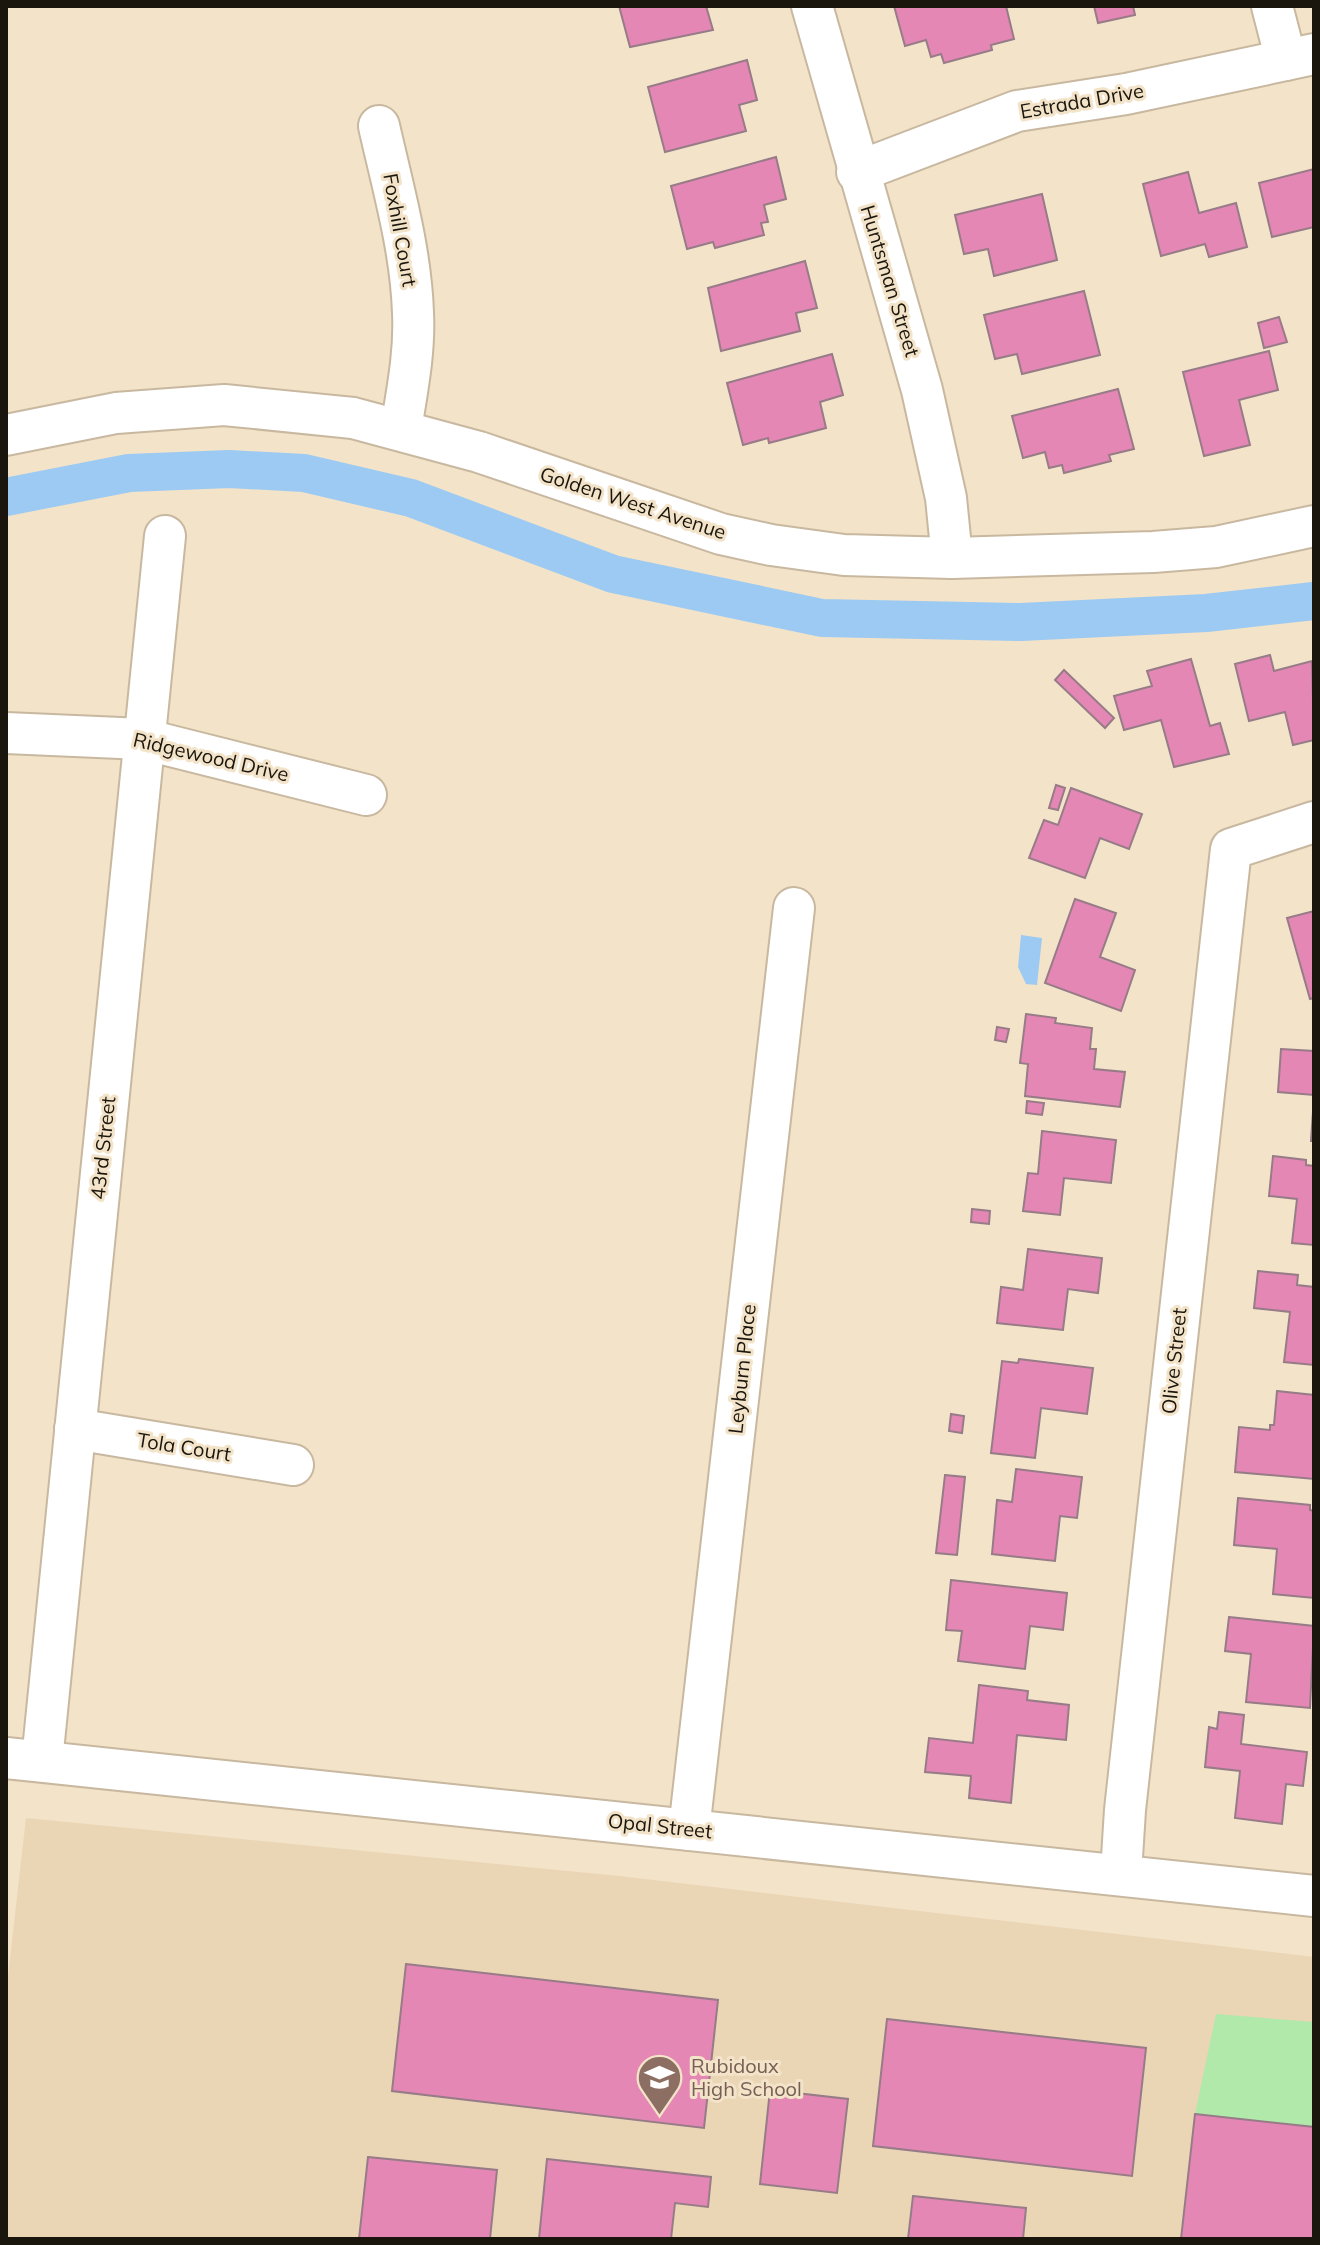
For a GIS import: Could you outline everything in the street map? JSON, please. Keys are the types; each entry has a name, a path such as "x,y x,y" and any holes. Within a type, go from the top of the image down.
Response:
{"street":[{"name":"Huntsman Street","path":"812,6 857,172 922,390 946,498 952,558"},
{"path":"1272,6 1300,57"},
{"name":"Estrada Drive","path":"857,172 1017,111 1126,94 1300,57"},
{"name":"Foxhill Court","path":"379,126 409,257 413,315 411,370 401,429"},
{"name":"Golden West Avenue","path":"6,435 116,413 224,405 353,418 401,429 733,537 844,555 952,558 1216,547 1314,526"},
{"name":"43rd Street","path":"24,1759 75,1429 165,536"},
{"name":"Ridgewood Drive","path":"6,733 143,739 366,795"},
{"name":"Olive Street","path":"1121,1873 1125,1810 1231,849 1314,822"},
{"name":"Leyburn Place","path":"689,1830 794,908"},
{"name":"Tola Court","path":"75,1429 293,1465"},
{"name":"Opal Street","path":"24,1759 1121,1873 1314,1896"}],"shaded area":[{"name":"Rubidoux High School","path":"26,1818 619,1876 1314,1957 1314,2239 6,2239 6,1994"}],"green space":[{"path":"1216,2014 1314,2022 1314,2127 1195,2114"}],"water":[{"path":"1021,935 1042,938 1037,985 1026,984 1018,967"}],"building":[{"path":"619,6 706,6 713,30 630,47"},
{"path":"894,6 1006,6 1014,39 991,45 992,50 944,63 941,54 931,57 926,40 905,46"},
{"path":"1094,6 1133,6 1135,15 1098,23"},
{"path":"747,60 757,100 739,105 746,131 665,152 648,87"},
{"path":"776,157 786,199 764,205 768,222 761,223 764,235 715,248 713,242 687,249 671,186"},
{"path":"1314,169 1314,227 1272,237 1259,183"},
{"path":"1188,172 1199,213 1236,203 1247,247 1209,257 1205,244 1161,256 1143,184"},
{"path":"1042,194 1057,260 994,276 988,249 964,254 955,215"},
{"path":"805,261 817,308 796,313 800,331 721,351 708,288"},
{"path":"1084,291 1100,355 1022,374 1017,354 995,359 984,315"},
{"path":"1279,317 1287,342 1264,348 1258,323"},
{"path":"1269,351 1278,390 1239,400 1250,445 1204,456 1183,372"},
{"path":"832,354 843,395 820,402 826,428 769,443 768,438 743,445 727,383"},
{"path":"1118,389 1134,449 1109,455 1111,461 1064,473 1062,465 1049,468 1045,452 1023,458 1012,416"},
{"path":"1270,655 1274,671 1312,661 1314,740 1293,745 1285,712 1249,721 1235,664"},
{"path":"1191,659 1210,726 1220,723 1229,754 1174,767 1161,720 1124,730 1114,696 1152,686 1147,671"},
{"path":"1064,670 1114,718 1105,728 1055,680"},
{"path":"1056,785 1065,788 1058,810 1049,808"},
{"path":"1071,788 1142,814 1129,849 1100,838 1085,878 1029,858 1044,820 1058,825"},
{"path":"1075,899 1116,913 1100,957 1135,970 1121,1011 1045,983"},
{"path":"1314,911 1314,998 1310,999 1287,918"},
{"path":"1026,1014 1056,1018 1055,1023 1092,1028 1090,1049 1096,1049 1094,1069 1125,1072 1120,1107 1025,1096 1028,1064 1020,1063"},
{"path":"997,1027 1009,1029 1006,1042 995,1040"},
{"path":"1281,1049 1314,1051 1314,1095 1278,1092"},
{"path":"1314,1097 1314,1141 1311,1141"},
{"path":"1027,1101 1044,1103 1042,1115 1026,1113"},
{"path":"1042,1131 1116,1140 1111,1183 1064,1178 1060,1215 1023,1211 1028,1173 1038,1174"},
{"path":"1273,1156 1306,1160 1306,1165 1314,1166 1314,1245 1292,1243 1297,1199 1269,1196"},
{"path":"972,1209 990,1211 989,1224 971,1222"},
{"path":"1028,1249 1102,1258 1098,1293 1068,1289 1063,1330 997,1323 1001,1287 1023,1290"},
{"path":"1258,1271 1298,1275 1297,1285 1314,1287 1314,1365 1284,1362 1290,1312 1254,1308"},
{"path":"1019,1359 1093,1368 1087,1414 1041,1408 1035,1458 991,1453 1002,1361 1018,1363"},
{"path":"1277,1391 1314,1395 1314,1479 1235,1472 1239,1427 1270,1430 1270,1425 1274,1425"},
{"path":"951,1414 964,1416 962,1433 949,1431"},
{"path":"1016,1469 1082,1477 1077,1518 1060,1516 1055,1561 992,1554 997,1500 1012,1502"},
{"path":"945,1475 965,1477 957,1555 936,1553"},
{"path":"1238,1498 1310,1505 1310,1510 1314,1511 1314,1598 1273,1594 1277,1549 1234,1545"},
{"path":"951,1580 1067,1593 1063,1630 1030,1626 1025,1669 958,1661 962,1631 946,1630"},
{"path":"1229,1617 1314,1626 1310,1708 1246,1702 1251,1654 1225,1651"},
{"path":"979,1685 1028,1691 1027,1700 1069,1705 1066,1740 1017,1735 1011,1803 969,1798 971,1776 925,1772 929,1738 973,1743"},
{"path":"1219,1712 1244,1715 1241,1744 1307,1752 1303,1786 1286,1784 1282,1824 1235,1818 1240,1771 1205,1767 1209,1727 1217,1729"},
{"path":"406,1964 718,2000 704,2128 392,2091"},
{"path":"887,2019 1146,2048 1132,2176 873,2146"},
{"path":"770,2090 848,2099 837,2193 760,2184"},
{"path":"1195,2114 1314,2127 1314,2239 1181,2239"},
{"path":"368,2157 497,2170 490,2239 359,2239"},
{"path":"547,2159 711,2177 708,2207 675,2203 671,2239 539,2239"},
{"path":"913,2196 1026,2208 1023,2239 908,2239"}],"waterway":[{"path":"6,497 129,473 229,469 304,473 411,498 613,574 822,618 1021,622 1206,613 1314,601"}],"place":[{"name":"Rubidoux High School","path":"660,2116"}]}
